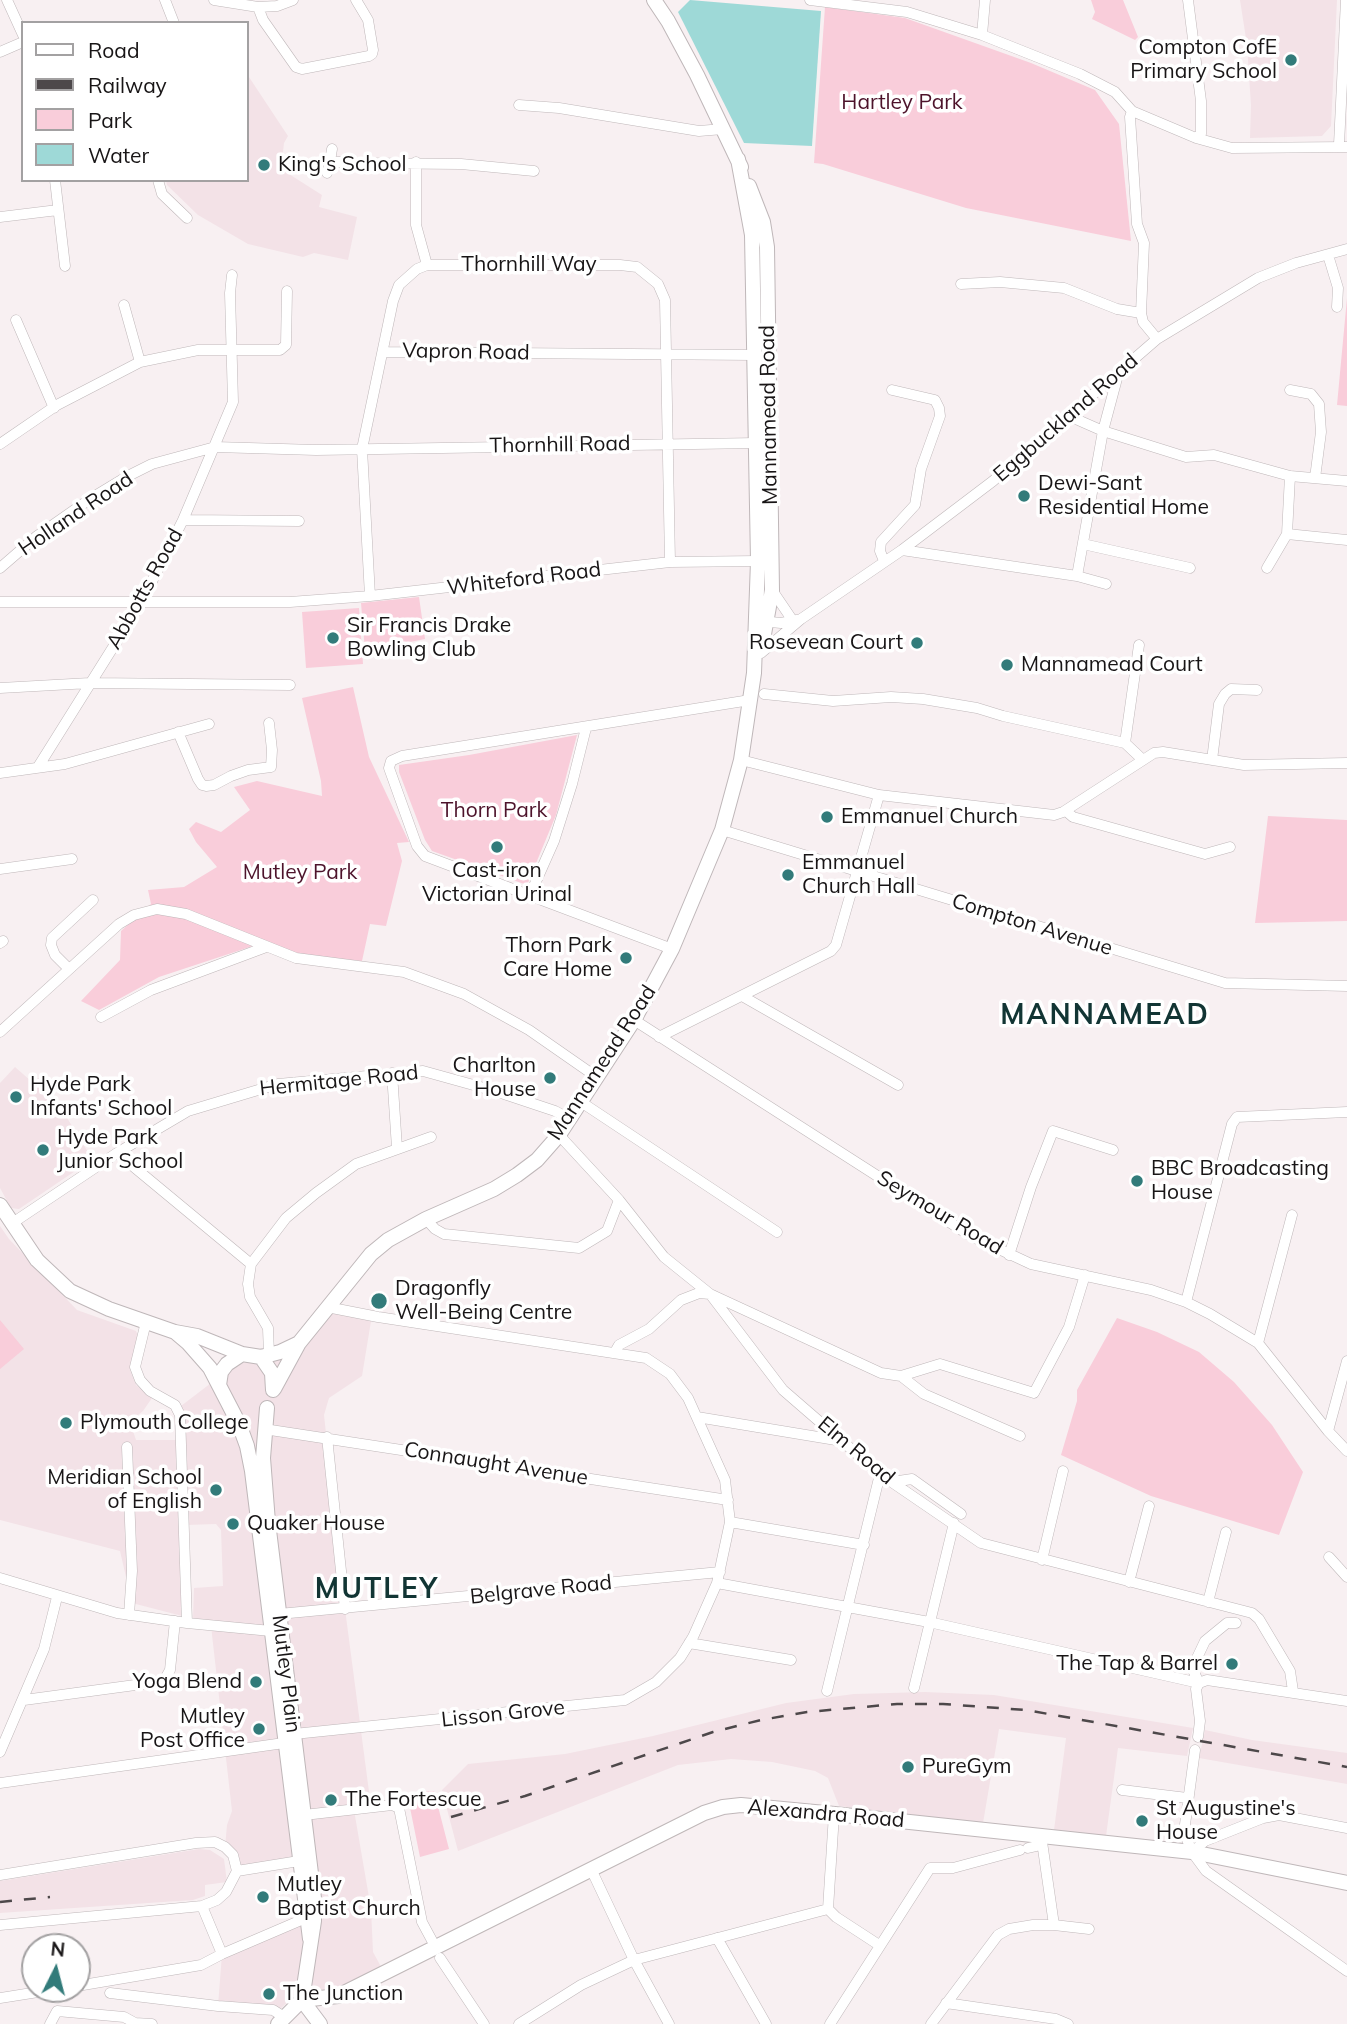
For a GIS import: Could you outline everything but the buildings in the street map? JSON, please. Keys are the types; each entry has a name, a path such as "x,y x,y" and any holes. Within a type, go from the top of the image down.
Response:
{"main road":[{"name":"Mannamead Road","path":"654,0 668,21 738,159 763,222 767,247 764,442 758,561 762,622 760,653 754,673"},
{"name":"Mannamead Road","path":"274,1388 299,1343 370,1254 388,1240 426,1219 494,1189 517,1175 537,1160 559,1135 634,1020 672,949 722,830 757,697 754,673 762,622 772,590 764,442 754,355 752,235 738,159"},
{"path":"0,1205 37,1260 70,1291 109,1310 175,1332 209,1340 242,1354 265,1356 299,1343"},
{"path":"175,1332 205,1361 239,1424 250,1424 259,1419 267,1408 274,1388 272,1373 265,1356"},
{"path":"219,1385 221,1372 227,1364 242,1354"},
{"name":"Mutley Plain","path":"267,1408 263,1458 279,1614 275,1631"},
{"name":"Mutley Plain","path":"239,1424 252,1470 275,1631 289,1739 299,1861 310,1939"},
{"name":"Mutley Plain","path":"289,1739 304,1815 314,1898 302,2000"},
{"name":"Alexandra Road","path":"302,2000 338,1996 438,1953 591,1870 704,1813 723,1807 741,1805 1041,1840 1192,1852 1347,1883"},
{"path":"279,2018 302,2000 320,2024"}],"street":[{"path":"7,0 21,31"},
{"path":"165,0 173,21"},
{"path":"214,0 258,7 277,6 293,0"},
{"path":"258,7 263,20 296,67 302,69 372,54 368,20 356,0"},
{"path":"810,0 907,12 982,35 1108,88 1132,111 1196,138 1232,148 1343,146 1346,0"},
{"path":"982,35 985,0"},
{"path":"1188,0 1201,101 1201,134 1196,138"},
{"path":"0,52 21,43"},
{"path":"519,105 559,108 699,131 723,129"},
{"path":"1132,111 1130,117 1137,224 1144,243 1141,313 1143,321 1157,339"},
{"path":"327,173 332,149"},
{"path":"330,161 416,162 506,173 534,171"},
{"path":"383,352 393,301 399,285 417,268 427,265 416,225 416,162"},
{"path":"55,182 65,266"},
{"path":"159,182 162,194 187,218"},
{"path":"0,216 58,210"},
{"name":"Eggbuckland Road","path":"760,653 797,620 902,550 993,481 1157,339 1258,278 1296,263 1347,249"},
{"path":"1328,255 1338,288 1337,307"},
{"name":"Thornhill Way","path":"427,265 637,267 658,284 665,300 670,562"},
{"path":"230,349 232,275"},
{"path":"961,284 1000,282 1064,288 1118,309 1141,313"},
{"path":"0,444 54,408 140,362 198,350 280,350 286,345 287,291"},
{"path":"124,305 140,362"},
{"path":"16,320 54,408"},
{"name":"Abbotts Road","path":"38,767 142,601 183,520 233,402 230,349"},
{"name":"Vapron Road","path":"370,596 362,449 383,352 754,355"},
{"path":"1077,576 1103,431 1120,370"},
{"path":"884,561 880,551 881,542 915,505 921,469 940,416 935,400 892,390"},
{"path":"1290,390 1311,394 1319,404 1321,432 1315,478"},
{"path":"1072,412 1078,420 1103,431 1186,457 1214,455 1290,476 1347,481"},
{"name":"Thornhill Road","path":"362,449 764,442"},
{"name":"Holland Road","path":"0,568 37,536 90,499 152,464 215,447 362,449"},
{"path":"1268,568 1287,534 1290,476"},
{"path":"183,520 299,521"},
{"path":"1287,534 1334,541 1347,540"},
{"path":"1083,544 1190,568"},
{"path":"902,550 1077,576 1105,583"},
{"name":"Whiteford Road","path":"0,602 290,602 370,596 670,562 758,561"},
{"path":"772,590 779,604 797,620"},
{"path":"762,622 797,620"},
{"path":"1125,743 1139,645"},
{"path":"0,688 90,684 290,685"},
{"path":"1212,760 1219,704 1225,694 1231,689 1257,690"},
{"path":"672,949 443,863 419,850 389,768 391,761 402,756 586,728 757,697 833,701 891,696 977,708 1125,743 1143,760"},
{"path":"178,732 202,785 214,785 248,770 271,767 269,723"},
{"path":"0,774 90,758 209,724"},
{"path":"530,895 558,830 586,728"},
{"path":"741,760 879,795 1054,815 1066,811 1154,753 1163,752 1244,765 1347,763"},
{"path":"659,1037 831,951 836,945 879,795"},
{"path":"1066,811 1073,817 1205,854 1230,847"},
{"name":"Compton Avenue","path":"722,830 856,873 1225,983 1347,986"},
{"path":"0,869 72,859"},
{"path":"69,969 55,956 51,946 52,938 93,900"},
{"path":"0,1032 119,924 134,915 157,909 186,914 296,958 404,972 464,994 529,1030 597,1078"},
{"path":"101,1017 151,990 266,947"},
{"path":"742,996 898,1085"},
{"name":"Seymour Road","path":"634,1020 971,1236 1031,1264 1151,1290 1186,1302 1258,1343 1347,1451"},
{"name":"Hermitage Road","path":"11,1224 117,1153 188,1111 257,1088 278,1084 423,1071 495,1091 555,1111 570,1119"},
{"path":"392,1073 397,1148"},
{"path":"581,1102 777,1232"},
{"path":"1186,1302 1232,1124 1237,1117 1347,1112"},
{"path":"1009,1255 1053,1131 1113,1150"},
{"name":"Elm Road","path":"559,1135 619,1200 664,1257 709,1294 783,1390 880,1474 957,1519 981,1543 1252,1613 1259,1619 1290,1671 1293,1691"},
{"path":"265,1356 268,1328 250,1297 248,1284 251,1264 286,1218 356,1164 431,1137"},
{"path":"117,1153 251,1264"},
{"path":"426,1219 435,1230 444,1234 579,1248 607,1231 619,1200"},
{"path":"1258,1343 1293,1215"},
{"path":"327,1307 615,1352 619,1345 649,1329 681,1300 699,1293 709,1294 881,1373 901,1376 940,1364 1034,1393 1069,1327 1085,1275"},
{"path":"146,1322 135,1367 140,1380 150,1391 175,1405 180,1415 187,1623"},
{"name":"Lisson Grove","path":"0,1783 362,1728 625,1700 656,1682 680,1658 689,1643 718,1578 730,1522 728,1500 725,1480 718,1462 688,1398 670,1374 646,1357 615,1352"},
{"path":"1328,1431 1347,1361"},
{"path":"901,1376 925,1394 1020,1436"},
{"path":"697,1418 845,1441"},
{"name":"Connaught Avenue","path":"264,1429 728,1500"},
{"path":"327,1437 345,1609"},
{"path":"127,1447 132,1571 129,1615"},
{"path":"1042,1560 1063,1471"},
{"path":"827,1691 880,1474"},
{"path":"1129,1581 1149,1506"},
{"path":"914,1688 957,1519"},
{"path":"730,1522 864,1545"},
{"path":"1208,1602 1226,1532"},
{"path":"1329,1557 1347,1577"},
{"path":"0,1578 57,1597 129,1615 275,1631"},
{"name":"Belgrave Road","path":"279,1614 718,1578 1199,1683 1208,1680 1347,1701"},
{"path":"0,1752 44,1649 57,1597"},
{"path":"24,1700 165,1679 170,1670 175,1621"},
{"path":"1198,1737 1200,1721 1196,1689 1199,1683 1193,1670 1205,1642 1227,1623 1236,1623"},
{"path":"689,1643 791,1660"},
{"path":"1195,1750 1184,1832 1192,1852 1206,1871 1345,1968"},
{"path":"1122,1790 1187,1798"},
{"path":"304,1815 392,1805 399,1808 422,1922 438,1953 484,2024"},
{"path":"834,1814 828,1909 879,1945"},
{"path":"1192,1852 1205,1841 1263,1818 1279,1815 1347,1828"},
{"path":"830,2024 930,1868 953,1868 1024,1849 1041,1840 1054,1925"},
{"path":"0,1875 215,1842 225,1847 233,1856 237,1871 226,1892 217,1900 202,1906 3,1925"},
{"path":"237,1871 299,1861"},
{"path":"591,1870 634,1960 670,2024"},
{"path":"202,1906 222,1954"},
{"path":"519,2024 581,1985 634,1960 828,1909"},
{"path":"91,1984 201,1965 306,1918"},
{"path":"931,2024 998,1935 1009,1929 1054,1925 1089,1929"},
{"path":"717,1938 766,2024"},
{"path":"110,1993 279,2018"},
{"path":"0,1998 21,1995"},
{"path":"946,2003 1068,2024"},
{"path":"50,2024 57,2011 124,2018 135,2024 152,2024"}],"shaded area":[{"name":"Compton CofE Primary School","path":"1240,0 1337,0 1331,126 1322,136 1250,138 1247,45"},
{"name":"King's School","path":"248,76 288,136 284,143 281,169 322,195 319,207 357,217 348,260 314,253 303,257 248,244 198,215 166,182 248,182"},
{"name":"Hyde Park Junior School","path":"15,1067 31,1081 42,1077 91,1157 87,1163 19,1209 11,1208 0,1188 0,1083"},
{"name":"Plymouth College","path":"0,1226 9,1239 77,1310 136,1331 140,1341 130,1370 136,1385 152,1398 133,1419 132,1428 136,1440 181,1440 186,1617 132,1603 120,1551 0,1520"},
{"path":"327,1307 372,1315 362,1376 329,1398 324,1415 345,1609 371,1807 354,1810 371,1909 373,1952 385,1974 338,1996 297,1993 277,2012 218,2006 222,1954 305,1918 300,1860 237,1871 225,1847 227,1825 232,1811 211,1626 193,1620 194,1588 223,1586 221,1530 216,1524 186,1525 181,1406 232,1367 300,1343"},
{"path":"925,1692 994,1695 1193,1728 1187,1756 1118,1748 1106,1836 1054,1830 1066,1738 999,1729 983,1823 839,1806 828,1778 815,1771 772,1762 731,1759 678,1765 458,1851 442,1790 468,1764 565,1754 653,1736 786,1703 854,1694"},
{"path":"1205,1730 1252,1740 1347,1753 1347,1784 1199,1758"},
{"path":"199,1849 210,1850 224,1859 227,1882 205,1885 205,1896 193,1900 0,1913 0,1881"}],"green space":[{"path":"1091,0 1123,0 1138,37 1135,40 1092,19 1095,12"},
{"name":"Hartley Park","path":"825,7 905,18 1031,63 1095,90 1119,124 1131,241 966,208 814,163"},
{"path":"1347,298 1347,406 1337,405"},
{"path":"419,597 425,639 365,651 361,603"},
{"name":"Sir Francis Drake Bowling Club","path":"359,608 363,664 306,668 302,612"},
{"name":"Mutley Park","path":"353,687 369,757 409,842 397,843 402,861 386,926 370,924 362,961 296,955 262,943 159,977 99,1010 81,1001 120,960 121,931 151,904 148,890 184,887 217,867 189,829 196,822 221,832 250,810 234,787 257,781 322,796 302,698"},
{"name":"Thorn Park","path":"577,735 556,815 527,885 432,851 425,840 399,772 399,765"},
{"path":"1268,816 1347,820 1347,921 1255,923"},
{"path":"1117,1318 1157,1332 1199,1352 1234,1382 1272,1425 1303,1472 1279,1535 1151,1496 1061,1455 1077,1401 1077,1390"},
{"path":"0,1320 24,1349 0,1369"},
{"path":"434,1791 449,1849 420,1857 407,1793"}],"water":[{"path":"690,0 821,11 812,146 744,143 678,12"}],"railway":[{"path":"451,1817 525,1796 713,1732 807,1712 897,1704 943,1704 1026,1710 1347,1767"},
{"path":"0,1902 50,1897"}],"place":[{"name":"Compton CofE Primary School","path":"1291,60"},
{"name":"King's School","path":"264,165"},
{"name":"Dewi-Sant Residential Home","path":"1024,496"},
{"name":"Sir Francis Drake Bowling Club","path":"333,638"},
{"name":"Rosevean Court","path":"917,643"},
{"name":"Mannamead Court","path":"1007,665"},
{"name":"Emmanuel Church","path":"827,817"},
{"name":"Cast-iron Victorian Urinal","path":"497,847"},
{"name":"Emmanuel Church Hall","path":"788,875"},
{"name":"Thorn Park Care Home","path":"626,958"},
{"name":"Charlton House","path":"550,1078"},
{"name":"Hyde Park Infants' School","path":"16,1097"},
{"name":"Hyde Park Junior School","path":"43,1150"},
{"name":"BBC Broadcasting House","path":"1137,1181"},
{"name":"Dragonfly Well-Being Centre","path":"379,1301"},
{"name":"Plymouth College","path":"66,1423"},
{"name":"Meridian School of English","path":"216,1490"},
{"name":"Quaker House","path":"233,1524"},
{"name":"The Tap & Barrel","path":"1232,1664"},
{"name":"Yoga Blend","path":"256,1682"},
{"name":"Mutley Post Office","path":"259,1729"},
{"name":"PureGym","path":"908,1767"},
{"name":"The Fortescue","path":"331,1800"},
{"name":"St Augustine's House","path":"1142,1821"},
{"name":"Mutley Baptist Church","path":"263,1897"},
{"name":"The Junction","path":"269,1994"}],"district":[{"name":"MANNAMEAD","path":"1105,1016"},
{"name":"MUTLEY","path":"377,1590"}]}
